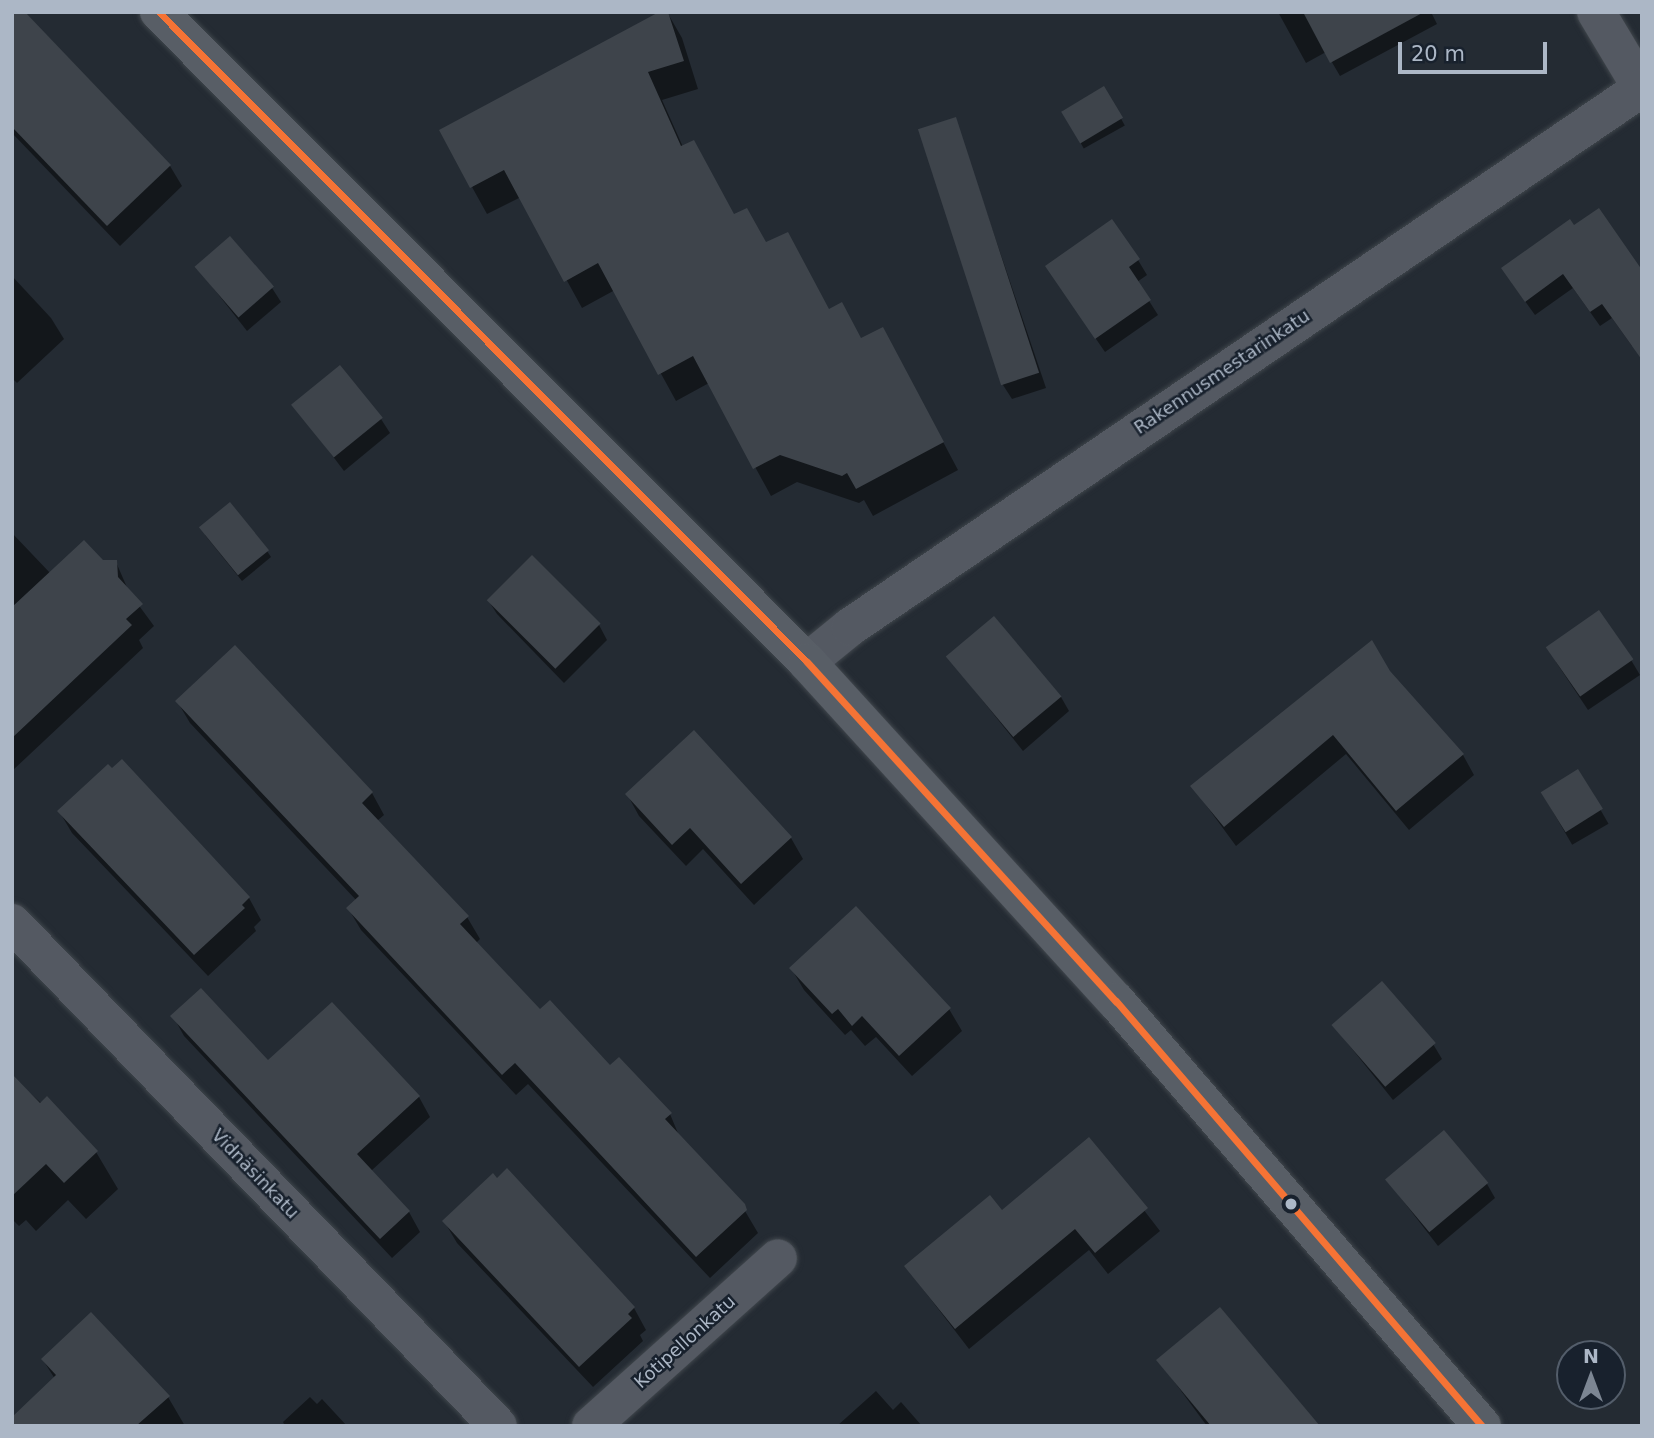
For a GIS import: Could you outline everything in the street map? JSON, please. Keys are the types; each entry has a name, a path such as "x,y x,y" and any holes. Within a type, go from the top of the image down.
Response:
{"street":[{"path":"159,12 807,662 1116,1001 1482,1426"},
{"path":"1596,12 1642,88"},
{"name":"Rakennusmestarinkatu","path":"807,662 850,627 1642,88"},
{"name":"Vidnäsinkatu","path":"12,923 498,1426"},
{"name":"Kotipellonkatu","path":"592,1426 778,1258"}],"building":[{"path":"12,12 25,12 171,165 107,226 12,127"},
{"path":"659,12 668,12 684,61 648,72 681,146 694,140 734,214 747,208 766,242 788,232 829,309 842,302 861,338 883,327 944,442 856,489 847,473 842,476 780,455 753,469 693,356 658,375 598,263 564,282 504,170 470,188 439,130"},
{"path":"1303,12 1424,12 1330,63"},
{"path":"1104,86 1123,118 1080,143 1061,112"},
{"path":"956,117 1039,373 1001,385 918,129"},
{"path":"1599,208 1642,270 1642,360 1602,304 1590,312 1563,274 1525,302 1501,268 1570,219 1574,225"},
{"path":"1112,219 1140,259 1129,267 1151,300 1095,339 1045,266"},
{"path":"230,236 274,287 238,317 195,267"},
{"path":"340,365 383,418 334,457 291,405"},
{"path":"230,502 269,550 238,575 199,527"},
{"path":"84,540 103,560 117,560 118,577 143,604 126,619 132,625 12,738 12,607"},
{"path":"532,555 601,624 555,669 487,600"},
{"path":"1599,610 1633,659 1580,696 1546,647"},
{"path":"994,616 1061,696 1013,737 946,656"},
{"path":"1372,640 1390,671 1464,754 1396,811 1333,735 1224,827 1190,786"},
{"path":"235,645 373,792 362,803 469,916 460,924 540,1009 550,1000 610,1065 619,1057 672,1113 665,1119 745,1204 747,1210 696,1257 515,1063 502,1075 346,908 359,896 175,701"},
{"path":"694,730 792,837 741,884 690,828 672,845 625,794"},
{"path":"122,759 250,897 242,905 245,908 194,955 57,811 108,764 112,768"},
{"path":"1578,769 1603,809 1566,832 1541,792"},
{"path":"856,906 951,1008 899,1056 862,1016 852,1026 838,1009 832,1014 789,968"},
{"path":"1382,981 1436,1043 1385,1087 1331,1025"},
{"path":"201,988 268,1060 332,1002 420,1096 357,1154 410,1211 380,1239 170,1016"},
{"path":"12,1074 40,1103 47,1096 98,1151 64,1183 46,1164 12,1196"},
{"path":"1444,1130 1488,1183 1429,1232 1385,1179"},
{"path":"1089,1137 1148,1208 1095,1253 1075,1229 955,1329 904,1266 990,1195 1002,1210"},
{"path":"507,1168 635,1307 628,1314 632,1318 579,1367 442,1221 493,1173 497,1178"},
{"path":"1220,1307 1320,1426 1211,1426 1156,1360"},
{"path":"91,1312 170,1396 136,1426 12,1426 12,1417 56,1375 41,1359"}],"transit line":[{"path":"159,12 807,662 1116,1001 1482,1426"}]}
